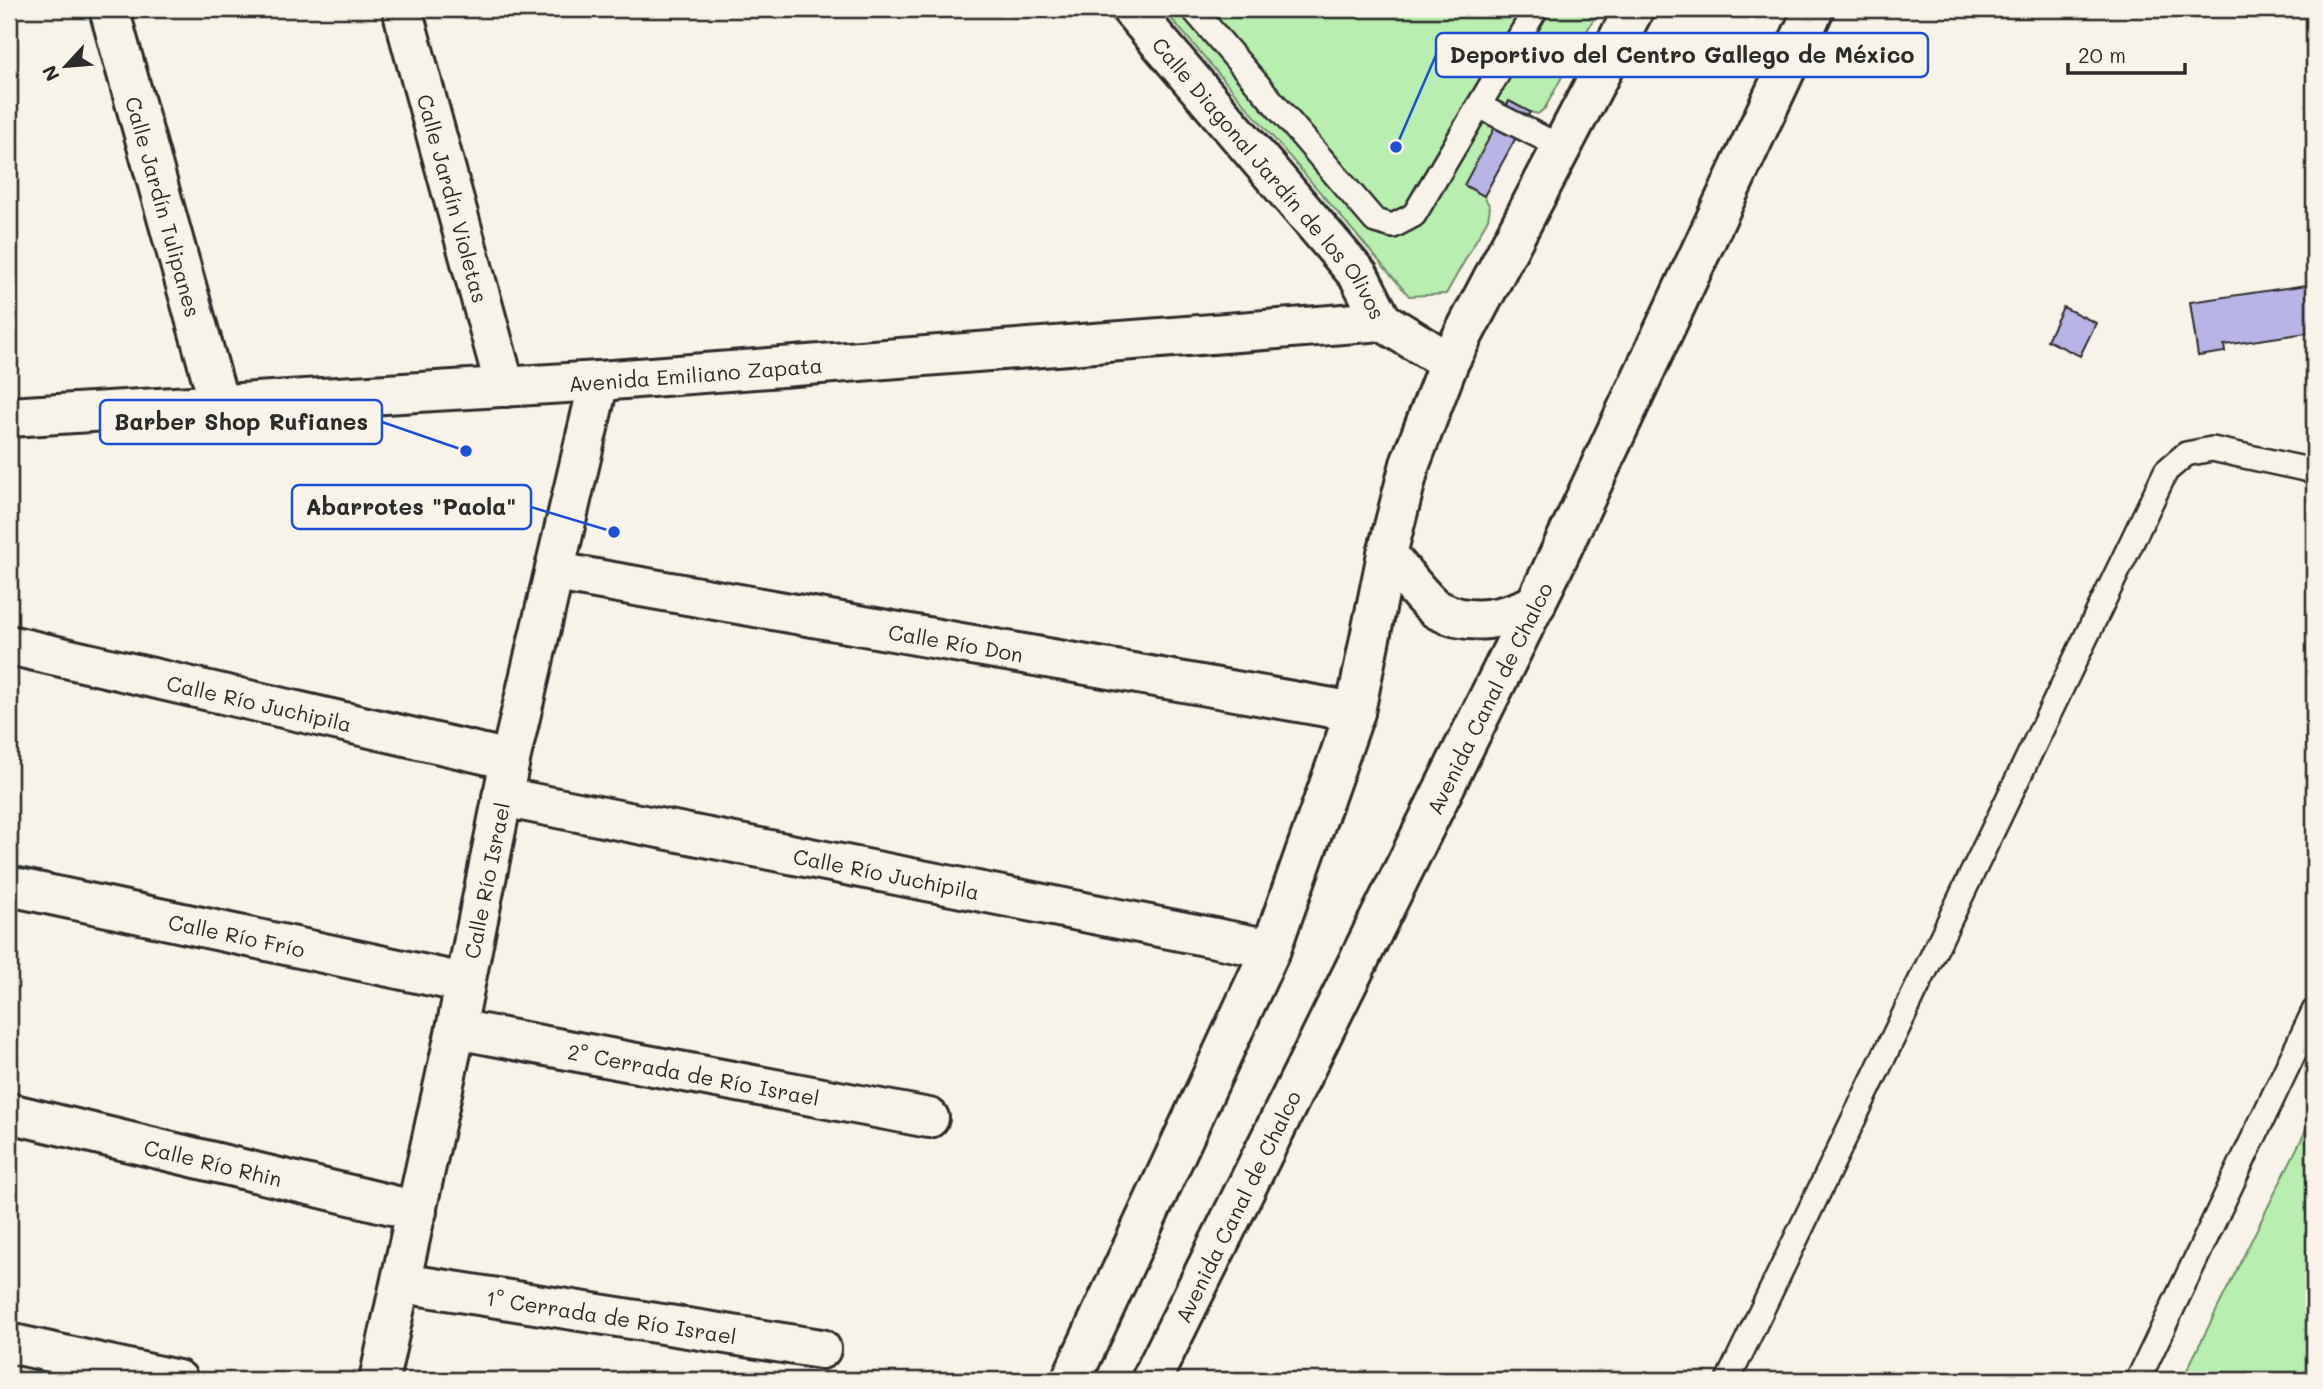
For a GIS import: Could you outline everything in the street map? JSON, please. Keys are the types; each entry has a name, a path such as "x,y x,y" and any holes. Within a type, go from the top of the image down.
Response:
{"street":[{"name":"Calle Jardín Tulipanes","path":"109,9 219,404"},
{"name":"Calle Jardín Violetas","path":"402,9 505,387"},
{"name":"Calle Diagonal Jardín de los Olivos","path":"1131,9 1359,276 1381,321 1449,362"},
{"path":"1071,1380 1271,949 1355,712 1387,554 1410,464 1449,362 1634,9"},
{"name":"Avenida Canal de Chalco","path":"1151,1380 1536,604 1814,9"},
{"name":"Avenida Emiliano Zapata","path":"9,417 599,382 1381,321"},
{"name":"Calle Río Israel","path":"379,1380 456,1030 510,760 599,382"},
{"path":"1387,554 1436,609 1472,621 1510,616 1536,604"},
{"name":"Calle Río Don","path":"556,572 1355,712"},
{"name":"Calle Río Juchipila","path":"9,645 510,760"},
{"name":"Calle Río Juchipila","path":"502,797 1271,949"},
{"name":"Calle Río Frío","path":"9,886 464,983"},
{"name":"2° Cerrada de Río Israel","path":"456,1030 929,1118"},
{"name":"Calle Río Rhin","path":"9,1113 417,1211"},
{"name":"1° Cerrada de Río Israel","path":"402,1283 821,1349"},
{"path":"9,1343 178,1380"}],"lane":[{"path":"1194,9 1375,221 1393,226 1414,215 1536,9"},
{"path":"1479,106 1561,147"},
{"path":"1728,1380 2166,471 2186,454 2212,449 2314,471"},
{"path":"2138,1380 2314,1011"}],"green space":[{"path":"1163,9 1599,9 1545,108 1538,114 1529,112 1484,196 1490,207 1488,219 1446,294 1409,296"},
{"path":"2314,1114 2314,1380 2182,1380"}],"building":[{"path":"1509,101 1530,112 1484,196 1464,185"},
{"path":"2314,284 2314,332 2224,345 2225,352 2198,356 2190,302"},
{"path":"2063,307 2096,323 2080,356 2047,340"}],"place":[{"name":"Deportivo del Centro Gallego de México","path":"1396,147"},
{"name":"Barber Shop Rufianes","path":"466,451"},
{"name":"Abarrotes \"Paola\"","path":"614,532"}]}
